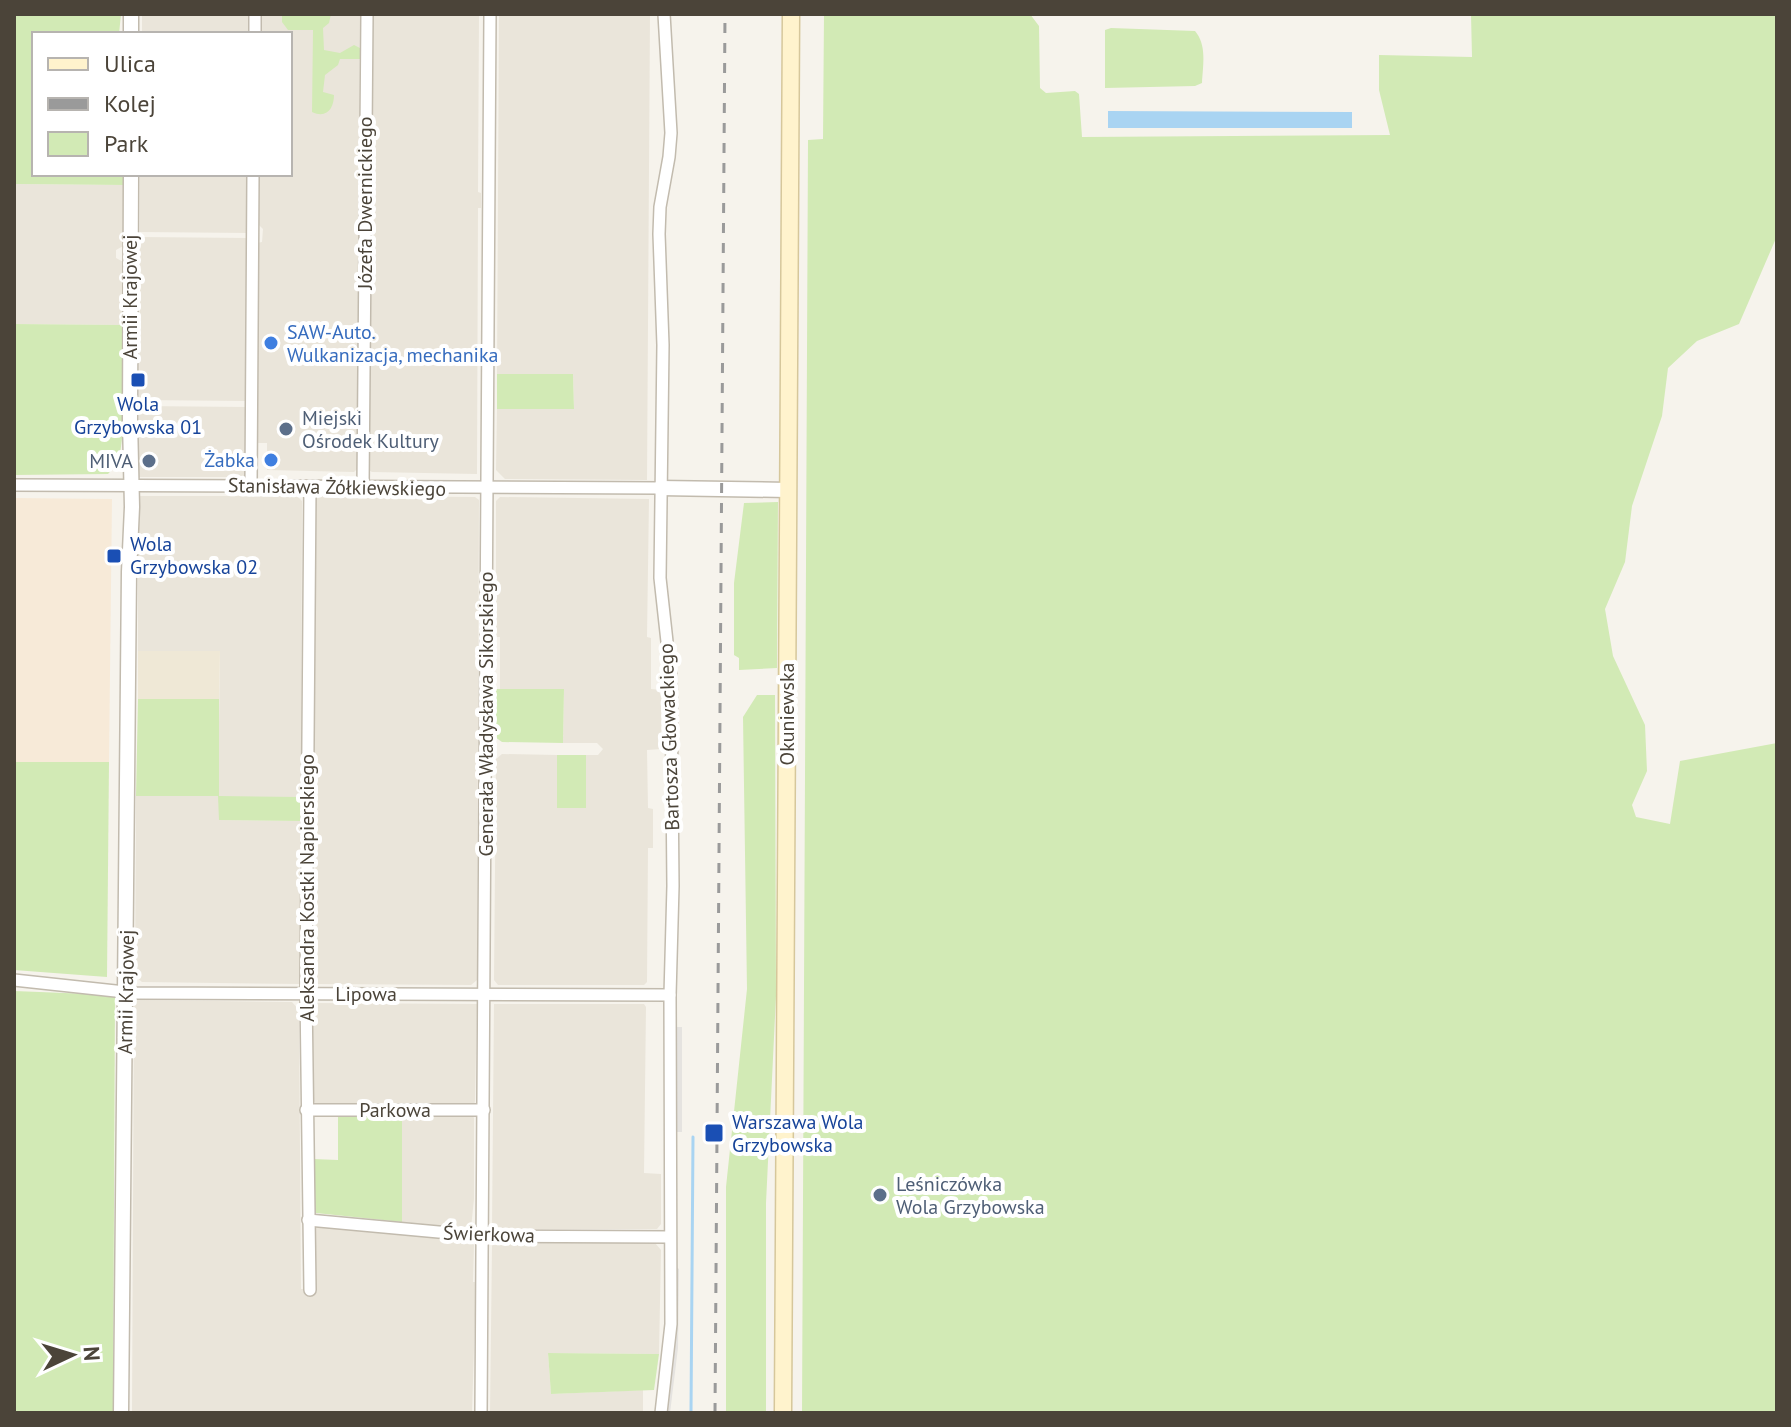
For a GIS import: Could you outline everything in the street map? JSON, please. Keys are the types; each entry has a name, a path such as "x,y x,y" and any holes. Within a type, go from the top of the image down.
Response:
{"main road":[{"name":"Okuniewska","path":"783,1413 791,14"}],"street":[{"name":"Józefa Dwernickiego","path":"363,487 367,14"},
{"name":"Generała Władysława Sikorskiego","path":"481,1413 490,14"},
{"name":"Bartosza Głowackiego","path":"661,1413 671,1324 670,995 673,886 672,719 669,654 660,578 663,345 659,234 671,133 664,14"},
{"name":"Armii Krajowej","path":"121,1413 129,572 125,444 130,421 131,176"},
{"path":"251,486 253,176"},
{"name":"Stanisława Żółkiewskiego","path":"14,485 660,488"},
{"name":"Aleksandra Kostki Napierskiego","path":"310,487 306,994 310,1290"},
{"path":"660,488 788,490"},
{"name":"Lipowa","path":"14,980 125,992 670,995"},
{"name":"Parkowa","path":"306,1110 484,1110"},
{"name":"Świerkowa","path":"308,1220 482,1236 670,1237"}],"shaded area":[{"path":"142,14 250,14 250,32 142,32"},
{"path":"259,14 360,14 357,469 354,472 267,470 267,443 255,443 257,243 262,242 263,229 257,223 258,176 292,176 292,32 258,32"},
{"path":"372,14 479,14 478,192 481,193 481,208 478,208 477,474 369,470"},
{"path":"499,14 650,14 647,480 505,479 496,470 497,409 574,408 573,374 497,374"},
{"path":"140,176 249,176 248,233 140,232"},
{"path":"14,184 125,185 125,245 116,250 116,258 125,263 125,325 14,324"},
{"path":"140,237 248,238 247,401 139,400"},
{"path":"139,406 247,407 246,477 138,477"},
{"path":"138,496 297,496 302,501 301,797 219,797 219,820 301,821 300,984 142,982 135,976 136,796 218,796 220,651 138,651"},
{"path":"319,496 475,497 479,500 477,980 471,985 317,984 313,981 316,499"},
{"path":"500,497 649,499 647,637 651,638 651,689 661,690 661,749 647,750 648,808 653,809 653,848 648,848 647,982 644,985 498,985 494,980 496,759 502,754 557,755 557,808 586,808 586,755 598,755 603,749 597,743 563,743 564,689 500,689 500,637 496,637 496,501"},
{"path":"14,498 112,499 109,762 14,762"},
{"path":"138,651 220,651 219,699 138,699"},
{"path":"134,1000 292,1002 299,1010 301,1289 306,1289 313,1231 316,1228 343,1228 471,1242 474,1245 473,1282 476,1282 472,1413 132,1413"},
{"path":"313,1003 477,1004 471,1228 442,1228 402,1222 402,1115 317,1105 313,1100"},
{"path":"494,1004 644,1004 644,1173 661,1174 661,1224 657,1229 492,1227"},
{"path":"675,1027 682,1027 682,1132 675,1132"},
{"path":"495,1242 655,1243 661,1250 659,1354 548,1353 551,1394 643,1390 643,1413 490,1413 492,1246"},
{"path":"676,1267 679,1269 678,1348 670,1413 666,1413"}],"green space":[{"path":"14,14 121,14 119,32 32,32 32,176 125,176 125,185 14,184"},
{"path":"282,14 331,14 329,23 323,28 324,50 340,53 354,45 360,48 360,59 340,59 338,65 325,75 323,92 334,95 333,104 326,113 312,112 313,30 288,30 282,22"},
{"path":"824,14 1030,14 1039,26 1040,88 1046,93 1075,91 1079,94 1082,137 1390,135 1379,90 1379,55 1472,57 1471,14 1777,14 1777,236 1739,324 1697,341 1668,368 1662,416 1632,506 1625,562 1605,609 1613,656 1645,725 1647,771 1632,805 1636,817 1670,824 1680,761 1777,743 1777,1413 802,1413 808,140 823,139"},
{"path":"1105,30 1195,31 1203,49 1202,83 1195,86 1105,88"},
{"path":"14,324 125,325 124,423 119,462 108,474 14,475"},
{"path":"497,374 573,374 574,409 497,409"},
{"path":"778,502 777,668 739,670 739,658 734,655 734,583 744,503"},
{"path":"496,689 564,689 563,743 502,742 495,737"},
{"path":"757,695 775,695 776,996 766,1203 766,1413 726,1413 726,1187 747,989 743,717"},
{"path":"138,699 219,699 219,796 301,797 301,821 219,820 218,796 136,796"},
{"path":"557,755 586,755 586,808 557,808"},
{"path":"14,762 109,762 107,977 14,970"},
{"path":"14,991 115,995 113,1413 14,1413"},
{"path":"338,1114 402,1114 402,1222 316,1213 313,1210 313,1159 338,1160"},
{"path":"548,1353 659,1354 654,1390 551,1394"}],"water":[{"path":"1108,111 1352,112 1352,128 1108,128"}],"waterway":[{"path":"691,1413 693,1137"}],"railway":[{"path":"715,1413 725,14"}],"place":[{"name":"SAW-Auto. Wulkanizacja, mechanika","path":"271,343"},
{"name":"Wola Grzybowska 01","path":"138,380"},
{"name":"Miejski Ośrodek Kultury","path":"286,429"},
{"name":"Żabka","path":"271,460"},
{"name":"MIVA","path":"149,461"},
{"name":"Wola Grzybowska 02","path":"114,556"},
{"name":"Warszawa Wola Grzybowska","path":"714,1133"},
{"name":"Leśniczówka Wola Grzybowska","path":"880,1195"}]}
